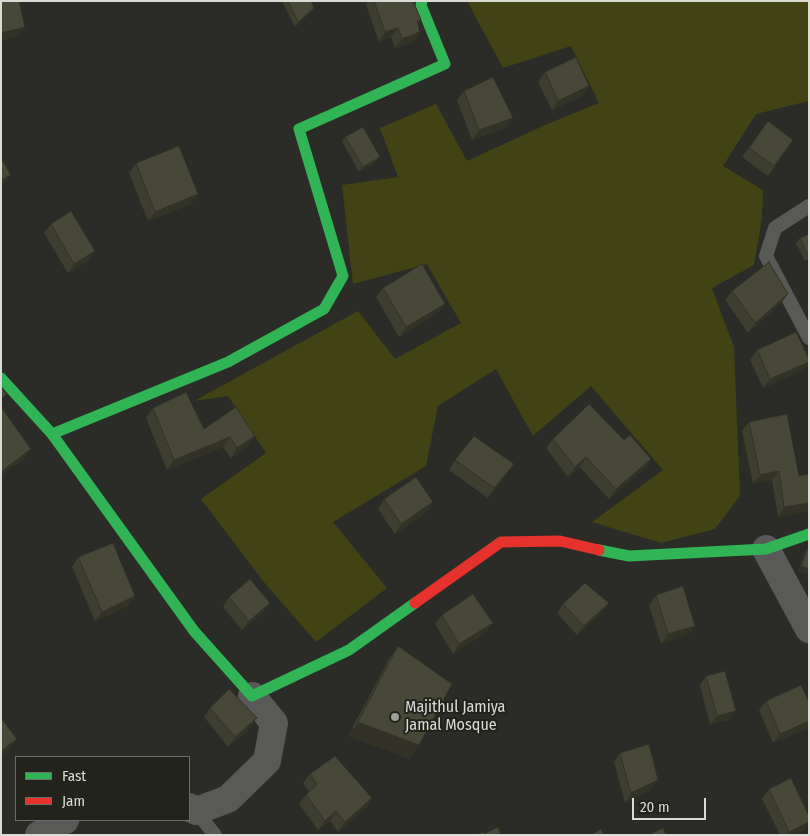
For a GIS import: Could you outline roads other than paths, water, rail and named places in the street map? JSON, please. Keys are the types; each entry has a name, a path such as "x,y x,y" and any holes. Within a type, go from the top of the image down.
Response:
{"street":[{"path":"52,434 228,362 324,309 343,276 299,129 445,64 421,5 422,1"},
{"path":"1,378 52,434 194,631 274,723 267,761 228,799 192,809"},
{"path":"252,696 349,650 501,542 560,541 628,556 766,549 809,534"},
{"path":"766,549 809,629"},
{"path":"39,835 63,821"}],"lane":[{"path":"809,206 775,228 766,256 809,338"},
{"path":"192,809 215,835"}],"place":[{"name":"Majithul Jamiya Jamal Mosque","path":"395,717"}]}
